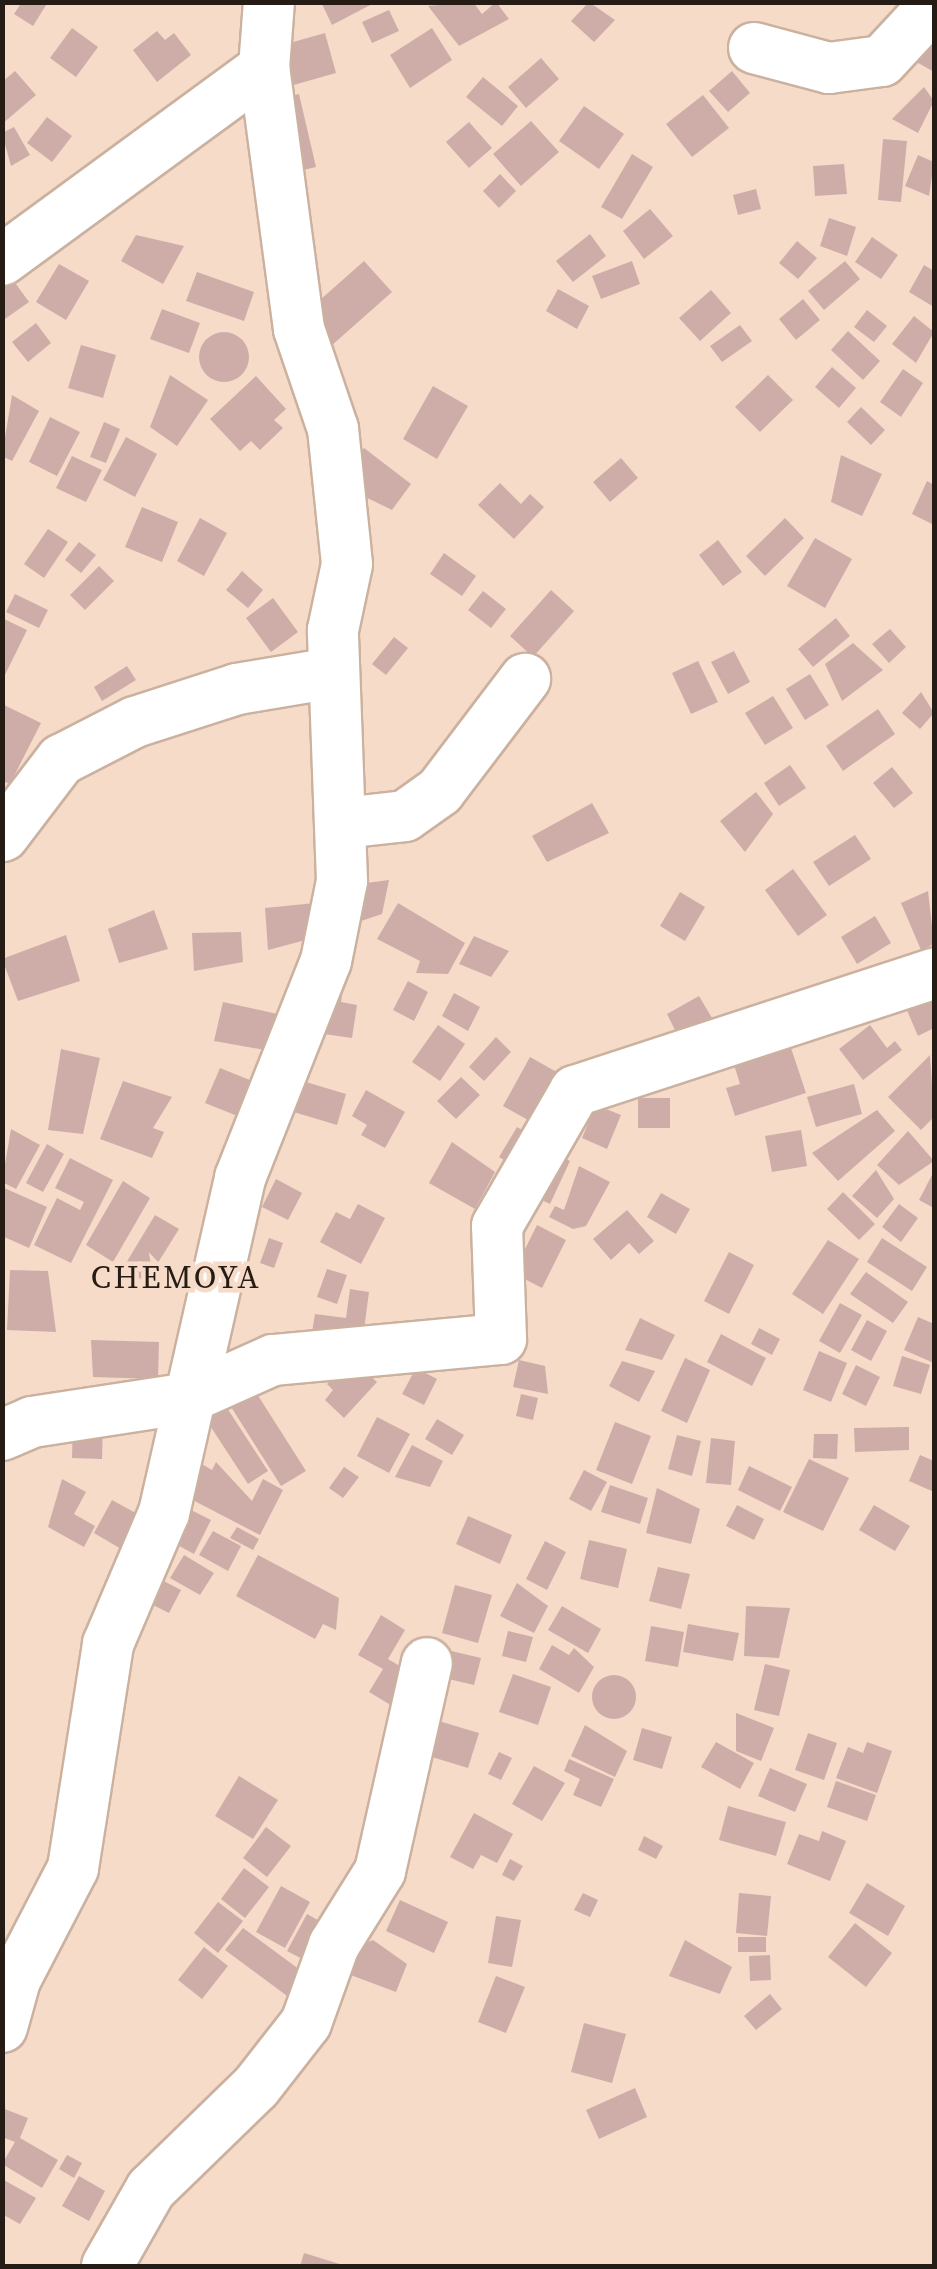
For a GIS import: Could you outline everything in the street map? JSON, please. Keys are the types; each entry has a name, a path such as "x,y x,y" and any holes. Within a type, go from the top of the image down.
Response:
{"street":[{"path":"2,2027 15,1980 73,1868 108,1644 164,1513 240,1178 331,943 343,823 333,673 348,564 333,429 299,328 264,68 269,2"},
{"path":"754,48 829,68 882,61 934,5"},
{"path":"2,260 264,68"},
{"path":"4,836 61,760 136,722 237,689 333,673"},
{"path":"343,823 405,816 440,791 525,679"},
{"path":"2,1436 32,1422 188,1398 273,1360 501,1339 497,1226 574,1091 934,974"},
{"path":"106,2266 151,2189 256,2087 306,2023 334,1945 380,1870 427,1663"}],"building":[{"path":"22,2 48,2 33,26 14,14"},
{"path":"321,2 376,2 332,25"},
{"path":"473,2 482,14 496,2 509,19 459,46 428,6"},
{"path":"589,2 615,20 594,42 571,21"},
{"path":"389,10 399,31 372,43 362,22"},
{"path":"72,28 98,47 76,77 50,58"},
{"path":"432,28 452,60 410,88 390,55"},
{"path":"157,31 165,40 174,33 191,55 157,82 133,50"},
{"path":"325,33 336,73 290,86 279,46"},
{"path":"926,37 934,42 934,72 913,60"},
{"path":"541,58 559,79 526,108 508,87"},
{"path":"15,71 36,95 2,124 2,82"},
{"path":"732,71 750,93 728,112 709,91"},
{"path":"483,77 518,106 502,126 466,97"},
{"path":"924,87 934,101 918,133 892,119"},
{"path":"299,94 316,167 287,174 272,100"},
{"path":"703,95 729,128 692,157 666,124"},
{"path":"584,106 624,134 599,169 559,141"},
{"path":"47,117 72,136 52,162 27,143"},
{"path":"531,121 559,152 521,186 493,154"},
{"path":"469,122 492,148 469,168 446,142"},
{"path":"14,127 30,155 11,166 2,133"},
{"path":"883,139 907,141 901,202 878,200"},
{"path":"632,154 653,167 622,219 601,207"},
{"path":"918,155 934,162 929,196 905,186"},
{"path":"844,164 847,194 815,196 813,166"},
{"path":"500,174 516,191 499,208 483,191"},
{"path":"756,189 761,209 738,215 733,195"},
{"path":"650,209 673,236 644,259 623,231"},
{"path":"829,218 856,227 847,256 820,246"},
{"path":"590,234 606,256 573,282 556,261"},
{"path":"136,235 184,246 163,284 121,261"},
{"path":"872,237 898,255 881,279 855,262"},
{"path":"797,241 817,258 798,279 779,263"},
{"path":"364,261 392,292 331,346 303,315"},
{"path":"632,261 640,284 601,299 592,276"},
{"path":"845,261 860,279 824,310 808,291"},
{"path":"59,264 89,281 66,320 36,302"},
{"path":"924,265 934,271 934,307 909,292"},
{"path":"197,272 254,292 244,321 186,301"},
{"path":"13,280 29,302 2,321 2,288"},
{"path":"558,289 589,306 577,329 546,311"},
{"path":"711,290 731,313 700,341 679,318"},
{"path":"803,299 820,320 796,340 779,319"},
{"path":"162,309 200,323 189,353 150,339"},
{"path":"867,310 887,326 874,342 854,327"},
{"path":"914,316 934,332 916,363 892,344"},
{"path":"36,323 51,343 28,362 12,342"},
{"path":"740,325 752,341 722,362 710,346"},
{"path":"848,331 880,361 863,380 831,350"},
{"path":"224,332 242,339 249,357 242,375 224,382 206,375 199,357 206,339"},
{"path":"81,345 116,355 103,398 68,388"},
{"path":"832,367 856,388 839,408 815,387"},
{"path":"903,369 923,383 901,417 880,402"},
{"path":"170,375 208,400 177,446 150,427"},
{"path":"768,375 793,400 760,432 735,407"},
{"path":"256,376 286,409 274,420 283,428 260,450 251,441 240,451 210,419"},
{"path":"433,386 468,406 437,459 403,439"},
{"path":"12,395 39,411 12,461 2,456"},
{"path":"861,407 885,430 871,445 847,422"},
{"path":"50,417 80,432 57,476 29,462"},
{"path":"104,422 120,429 106,463 90,457"},
{"path":"126,437 157,454 135,497 103,480"},
{"path":"364,448 411,484 392,510 351,490 347,471"},
{"path":"841,455 882,474 862,516 831,502"},
{"path":"72,456 102,470 86,502 56,488"},
{"path":"621,458 638,478 610,502 593,482"},
{"path":"927,481 934,485 934,525 912,514"},
{"path":"500,483 521,504 530,494 544,507 514,539 478,505"},
{"path":"142,507 178,522 162,562 125,547"},
{"path":"200,518 227,533 204,576 177,561"},
{"path":"785,518 804,538 765,576 746,556"},
{"path":"48,529 68,542 44,578 24,564"},
{"path":"815,538 852,559 825,608 787,586"},
{"path":"718,540 742,572 723,586 699,555"},
{"path":"79,542 96,555 81,573 65,560"},
{"path":"444,553 476,576 462,596 430,574"},
{"path":"99,566 114,581 85,610 70,595"},
{"path":"242,571 263,590 248,608 226,590"},
{"path":"551,590 574,611 533,657 510,636"},
{"path":"483,591 506,609 491,628 468,610"},
{"path":"15,594 48,610 39,628 6,612"},
{"path":"273,598 298,632 271,652 246,618"},
{"path":"2,618 27,630 2,681"},
{"path":"836,618 850,636 813,667 798,649"},
{"path":"890,629 906,647 889,663 872,644"},
{"path":"394,637 408,648 386,675 372,664"},
{"path":"853,643 883,670 842,701 825,664"},
{"path":"734,651 750,682 728,694 711,662"},
{"path":"698,661 718,702 691,714 672,673"},
{"path":"127,666 136,680 102,701 94,687"},
{"path":"810,674 829,705 805,720 786,689"},
{"path":"921,692 934,713 920,729 902,713"},
{"path":"773,696 793,728 765,745 745,713"},
{"path":"4,705 41,723 10,784 2,781"},
{"path":"878,709 895,734 843,771 826,746"},
{"path":"790,765 806,788 779,806 764,783"},
{"path":"892,767 913,793 894,808 873,783"},
{"path":"756,792 773,814 745,852 720,821"},
{"path":"592,803 609,833 547,862 532,836"},
{"path":"855,835 871,859 829,886 813,862"},
{"path":"793,869 827,915 798,936 765,890"},
{"path":"389,880 382,914 358,922 359,884"},
{"path":"928,891 934,944 921,950 901,903"},
{"path":"680,892 705,907 685,941 660,926"},
{"path":"315,903 321,936 268,950 265,908"},
{"path":"398,903 465,943 448,974 416,973 420,961 377,939"},
{"path":"154,910 168,949 119,963 108,929"},
{"path":"875,916 891,943 857,964 841,937"},
{"path":"241,932 243,962 194,971 192,933"},
{"path":"66,935 80,981 18,1001 2,959"},
{"path":"474,936 509,951 491,977 459,964"},
{"path":"408,981 428,992 414,1021 393,1010"},
{"path":"317,985 343,989 341,1002 357,1005 352,1038 310,1032"},
{"path":"454,993 480,1007 468,1031 442,1016"},
{"path":"934,994 934,1028 918,1036 906,1008"},
{"path":"699,996 712,1018 678,1036 667,1014"},
{"path":"223,1002 291,1017 282,1053 214,1041"},
{"path":"438,1025 465,1044 440,1081 412,1062"},
{"path":"870,1025 887,1048 895,1041 902,1050 863,1080 839,1049"},
{"path":"787,1036 806,1093 735,1116 726,1088 740,1084 731,1055"},
{"path":"496,1037 511,1052 484,1081 469,1067"},
{"path":"61,1049 100,1058 83,1134 48,1130"},
{"path":"930,1055 934,1117 921,1130 888,1097"},
{"path":"530,1057 562,1075 535,1124 503,1106"},
{"path":"220,1068 265,1086 250,1121 205,1103"},
{"path":"461,1077 480,1095 456,1119 437,1101"},
{"path":"296,1079 346,1094 337,1125 287,1110"},
{"path":"123,1081 172,1097 153,1128 164,1132 152,1158 100,1139"},
{"path":"854,1084 862,1114 816,1127 807,1097"},
{"path":"366,1090 405,1112 385,1148 361,1135 367,1125 352,1116"},
{"path":"638,1098 670,1098 670,1128 638,1128"},
{"path":"596,1105 621,1115 607,1149 582,1138"},
{"path":"877,1110 895,1131 838,1181 812,1153"},
{"path":"517,1127 532,1136 514,1166 499,1157"},
{"path":"11,1129 40,1145 16,1189 2,1182"},
{"path":"801,1130 807,1166 772,1172 765,1136"},
{"path":"908,1131 934,1161 899,1185 877,1165"},
{"path":"452,1142 495,1172 475,1209 429,1183"},
{"path":"47,1144 64,1154 43,1192 26,1183"},
{"path":"548,1150 570,1161 550,1204 527,1193"},
{"path":"70,1158 113,1180 71,1263 34,1245 57,1198 80,1210 84,1202 55,1188"},
{"path":"579,1166 610,1182 586,1226 573,1229 549,1217 555,1206 564,1210"},
{"path":"876,1170 894,1199 877,1218 852,1196"},
{"path":"934,1171 934,1208 919,1200"},
{"path":"276,1179 302,1193 288,1220 262,1207"},
{"path":"123,1181 150,1198 113,1262 86,1245"},
{"path":"2,1187 47,1207 29,1248 2,1236"},
{"path":"843,1192 875,1224 859,1240 827,1209"},
{"path":"661,1193 690,1209 676,1234 647,1217"},
{"path":"358,1204 385,1218 361,1264 320,1242 336,1212 350,1219"},
{"path":"899,1204 918,1218 901,1242 882,1227"},
{"path":"627,1210 654,1241 639,1254 629,1243 611,1260 593,1239"},
{"path":"155,1215 179,1229 146,1282 123,1268"},
{"path":"537,1225 566,1240 542,1288 513,1273"},
{"path":"269,1238 283,1243 274,1268 260,1263"},
{"path":"882,1238 927,1267 912,1291 867,1262"},
{"path":"828,1240 859,1259 823,1314 792,1294"},
{"path":"729,1252 754,1265 729,1314 704,1301"},
{"path":"327,1269 347,1275 337,1304 317,1297"},
{"path":"10,1270 48,1271 56,1332 7,1330"},
{"path":"866,1272 908,1302 893,1323 850,1294"},
{"path":"350,1289 369,1292 362,1345 311,1338 315,1314 346,1318"},
{"path":"840,1303 862,1315 840,1353 819,1341"},
{"path":"918,1317 934,1324 934,1363 904,1350"},
{"path":"640,1318 675,1335 662,1360 625,1350"},
{"path":"867,1320 887,1331 871,1361 851,1350"},
{"path":"759,1328 780,1339 772,1355 751,1344"},
{"path":"721,1334 766,1358 752,1386 707,1362"},
{"path":"91,1340 159,1342 158,1379 93,1377"},
{"path":"819,1351 847,1363 831,1402 803,1390"},
{"path":"902,1356 930,1365 921,1394 893,1386"},
{"path":"685,1358 710,1370 687,1423 661,1411"},
{"path":"519,1360 545,1366 548,1394 513,1387"},
{"path":"622,1361 655,1371 639,1402 609,1386"},
{"path":"359,1365 377,1382 344,1418 325,1400 333,1390 327,1384 344,1366"},
{"path":"856,1365 880,1377 866,1406 842,1394"},
{"path":"416,1368 437,1379 424,1405 402,1394"},
{"path":"252,1386 306,1471 281,1486 228,1402"},
{"path":"521,1394 538,1398 533,1420 516,1416"},
{"path":"227,1408 268,1471 248,1484 207,1421"},
{"path":"377,1417 410,1434 389,1473 357,1456"},
{"path":"73,1419 103,1420 102,1459 72,1458"},
{"path":"437,1419 464,1435 452,1455 425,1439"},
{"path":"615,1422 651,1436 632,1484 596,1470"},
{"path":"909,1427 909,1450 855,1452 854,1428"},
{"path":"814,1434 838,1434 837,1459 813,1458"},
{"path":"677,1435 701,1441 692,1476 668,1469"},
{"path":"711,1438 735,1441 731,1485 706,1483"},
{"path":"412,1445 443,1461 430,1487 395,1477"},
{"path":"920,1455 934,1461 934,1492 909,1481"},
{"path":"809,1459 849,1478 823,1531 783,1512"},
{"path":"216,1462 252,1501 263,1479 283,1490 260,1535 183,1495 200,1463 212,1470"},
{"path":"749,1466 792,1487 780,1511 738,1490"},
{"path":"344,1467 359,1477 343,1498 329,1488"},
{"path":"584,1470 607,1482 591,1511 569,1499"},
{"path":"62,1479 86,1492 74,1514 95,1526 84,1547 48,1527"},
{"path":"610,1485 648,1498 640,1524 601,1512"},
{"path":"657,1488 700,1509 691,1544 646,1533"},
{"path":"112,1500 152,1522 133,1556 94,1533"},
{"path":"737,1505 764,1519 754,1540 726,1526"},
{"path":"874,1505 910,1526 895,1551 859,1530"},
{"path":"187,1508 211,1520 194,1554 170,1541"},
{"path":"468,1516 512,1535 500,1564 456,1544"},
{"path":"237,1527 259,1539 253,1550 230,1538"},
{"path":"213,1531 241,1546 228,1571 199,1555"},
{"path":"589,1540 627,1549 618,1588 580,1579"},
{"path":"545,1541 566,1552 547,1590 526,1579"},
{"path":"184,1555 214,1573 200,1595 170,1578"},
{"path":"258,1555 339,1598 336,1630 323,1624 315,1639 236,1596"},
{"path":"658,1567 690,1574 681,1609 649,1601"},
{"path":"154,1576 181,1590 169,1613 141,1599"},
{"path":"517,1583 548,1606 534,1633 500,1616"},
{"path":"455,1585 492,1595 478,1643 442,1633"},
{"path":"562,1606 601,1629 588,1653 548,1630"},
{"path":"746,1606 790,1608 779,1658 744,1656"},
{"path":"381,1615 405,1630 388,1659 418,1677 399,1710 369,1692 383,1669 358,1655"},
{"path":"688,1624 739,1633 733,1661 683,1652"},
{"path":"651,1626 684,1632 678,1667 645,1661"},
{"path":"508,1631 533,1637 526,1662 502,1656"},
{"path":"552,1645 569,1655 574,1648 594,1667 579,1693 539,1669"},
{"path":"447,1650 481,1658 474,1685 440,1677"},
{"path":"765,1664 790,1670 779,1716 754,1710"},
{"path":"513,1674 551,1687 538,1725 499,1712"},
{"path":"614,1675 629,1682 636,1697 629,1712 614,1719 599,1712 592,1697 599,1682"},
{"path":"736,1713 774,1728 761,1761 736,1751"},
{"path":"432,1719 479,1733 468,1768 422,1754"},
{"path":"585,1725 627,1751 615,1777 571,1756"},
{"path":"642,1728 672,1737 662,1769 633,1760"},
{"path":"808,1733 837,1743 824,1780 795,1770"},
{"path":"716,1742 754,1763 740,1789 701,1767"},
{"path":"867,1742 892,1751 877,1793 836,1778 848,1747 863,1753"},
{"path":"499,1752 512,1758 501,1780 488,1774"},
{"path":"569,1759 614,1779 601,1807 573,1795 580,1779 564,1771"},
{"path":"534,1766 565,1783 542,1821 512,1804"},
{"path":"770,1768 807,1784 795,1812 758,1796"},
{"path":"239,1776 278,1800 253,1839 215,1816"},
{"path":"836,1781 876,1795 867,1821 827,1807"},
{"path":"728,1806 786,1822 776,1856 719,1840"},
{"path":"474,1813 513,1834 497,1863 481,1855 473,1869 450,1857"},
{"path":"266,1827 291,1846 267,1877 243,1858"},
{"path":"822,1831 846,1841 830,1881 787,1864 799,1834 819,1841"},
{"path":"644,1836 663,1846 656,1859 638,1850"},
{"path":"510,1859 523,1866 514,1881 502,1875"},
{"path":"244,1868 269,1887 245,1918 221,1899"},
{"path":"867,1883 905,1906 888,1936 849,1913"},
{"path":"281,1886 310,1902 285,1948 256,1932"},
{"path":"583,1893 598,1900 590,1917 574,1910"},
{"path":"739,1893 771,1896 767,1936 736,1933"},
{"path":"400,1900 448,1922 434,1953 386,1931"},
{"path":"218,1902 243,1921 218,1953 194,1933"},
{"path":"307,1914 332,1928 312,1964 287,1951"},
{"path":"496,1916 521,1920 512,1967 488,1963"},
{"path":"855,1923 892,1953 866,1987 828,1957"},
{"path":"243,1928 311,1978 294,2001 225,1950"},
{"path":"738,1937 766,1937 766,1952 738,1952"},
{"path":"373,1940 407,1964 396,1992 348,1974 360,1945"},
{"path":"685,1940 732,1967 720,1994 669,1976"},
{"path":"204,1947 228,1966 202,1999 178,1980"},
{"path":"770,1955 771,1980 750,1981 749,1956"},
{"path":"496,1976 525,1987 506,2033 478,2022"},
{"path":"770,1994 782,2009 756,2030 744,2016"},
{"path":"584,2023 626,2034 612,2083 571,2072"},
{"path":"635,2088 647,2117 599,2139 586,2110"},
{"path":"2,2108 28,2118 20,2138 58,2160 42,2188 2,2164 15,2142 2,2137"},
{"path":"67,2155 82,2163 74,2178 59,2169"},
{"path":"79,2176 105,2191 89,2221 62,2206"},
{"path":"2,2179 36,2198 20,2224 2,2214"},
{"path":"304,2253 346,2266 300,2266"}],"district":[{"name":"CHEMOYA","path":"176,1277"}]}
